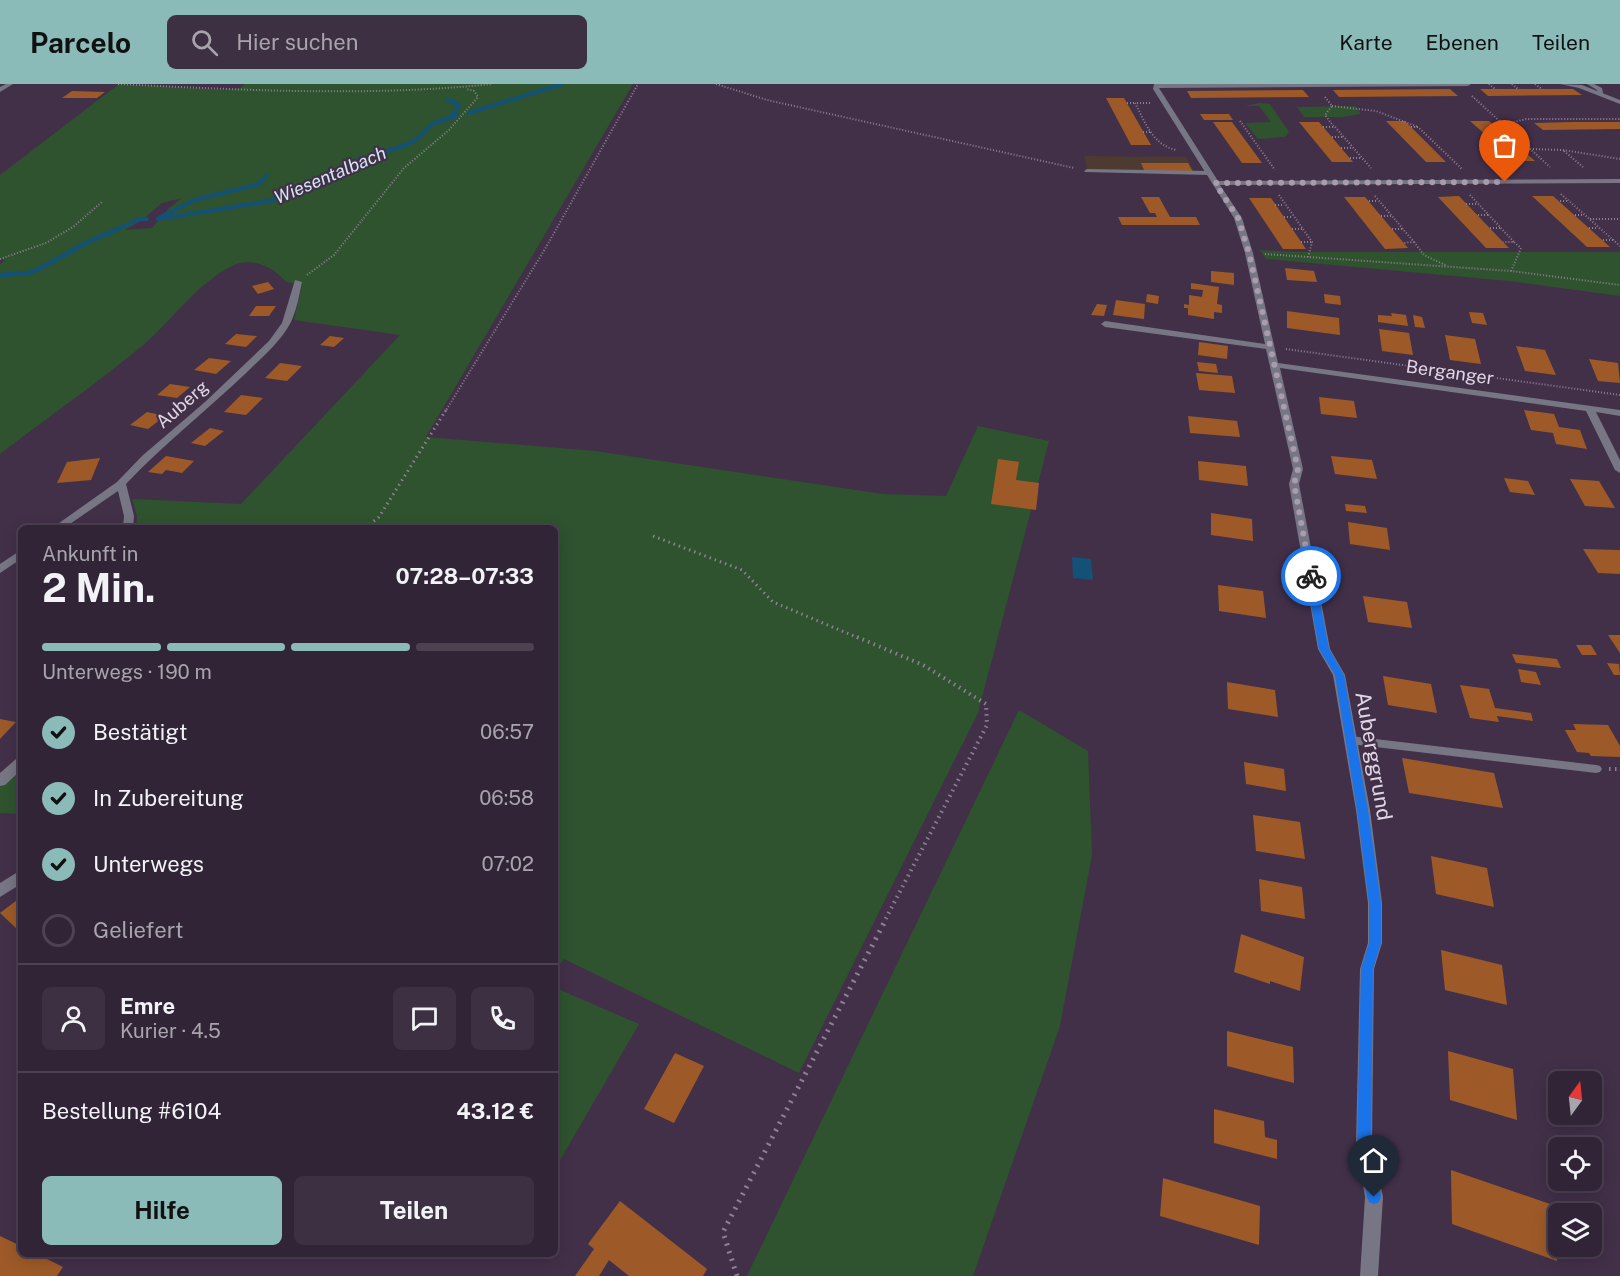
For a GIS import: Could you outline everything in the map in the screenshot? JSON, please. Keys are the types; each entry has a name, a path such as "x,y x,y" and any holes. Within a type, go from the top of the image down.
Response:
{"street":[{"path":"0,90 10,84"},
{"path":"1157,85 1468,84"},
{"path":"1563,84 1600,93 1620,102"},
{"name":"Auberggrund","path":"1157,85 1164,103 1238,218 1249,253 1298,469 1294,484 1324,649 1339,675 1363,810 1375,903 1375,943 1367,969 1364,1144 1374,1197 1370,1276"},
{"path":"1215,183 1383,182 1456,178 1547,182 1620,181"},
{"name":"Auberg","path":"61,525 121,484 145,458 208,404 282,331 294,302 298,282"},
{"path":"1105,324 1271,347"},
{"name":"Berganger","path":"1275,365 1620,413"},
{"path":"1589,408 1620,470"},
{"path":"121,484 129,516 128,525"},
{"path":"0,569 18,556"},
{"path":"0,781 18,766"},
{"path":"0,891 18,878"}],"lane":[{"path":"1573,85 1588,84 1600,89 1600,93"},
{"path":"1087,171 1209,173"},
{"path":"1350,740 1596,769"}],"path":[{"path":"118,84 294,92 463,88 492,84"},
{"path":"369,525 379,517 439,422 598,158 638,84"},
{"path":"716,84 767,100 1087,171"},
{"path":"1460,84 1549,166"},
{"path":"1489,84 1495,89"},
{"path":"1512,84 1518,89"},
{"path":"1535,84 1542,89"},
{"path":"298,282 334,255 404,168 456,123 478,97 474,91 463,88"},
{"path":"1322,92 1332,106"},
{"path":"1127,103 1164,103"},
{"path":"1135,103 1156,142"},
{"path":"1332,106 1326,119 1383,182"},
{"path":"1332,106 1355,106 1401,117 1429,137 1467,174 1456,178 1521,248 1511,271"},
{"path":"1132,112 1140,112"},
{"path":"1496,126 1526,119 1619,119"},
{"path":"1545,119 1550,123"},
{"path":"1569,119 1574,122"},
{"path":"1594,119 1598,122"},
{"path":"1240,121 1278,174 1268,174"},
{"path":"1138,122 1145,122"},
{"path":"1323,127 1335,127"},
{"path":"1410,127 1418,127"},
{"path":"1237,128 1245,128"},
{"path":"1143,132 1151,132"},
{"path":"1242,136 1250,136"},
{"path":"1510,136 1515,136"},
{"path":"1332,137 1344,137"},
{"path":"1421,137 1429,137"},
{"path":"1149,142 1156,142 1170,150 1193,150"},
{"path":"1431,147 1439,147"},
{"path":"1519,147 1563,150 1620,159"},
{"path":"1341,148 1353,148"},
{"path":"1252,149 1260,149"},
{"path":"1563,150 1582,167"},
{"path":"1531,157 1539,157"},
{"path":"1350,158 1362,158"},
{"path":"1442,158 1450,158"},
{"path":"1259,159 1267,159"},
{"path":"1538,167 1560,167"},
{"path":"1571,167 1591,167"},
{"path":"1362,182 1424,255 1450,267"},
{"path":"1547,182 1620,246"},
{"path":"1270,183 1312,242"},
{"path":"0,259 46,243 73,227 104,201"},
{"path":"1369,201 1379,201"},
{"path":"1560,201 1569,201"},
{"path":"1466,204 1478,204"},
{"path":"1275,205 1285,205"},
{"path":"1478,215 1488,215"},
{"path":"1575,215 1585,215"},
{"path":"1381,216 1392,216"},
{"path":"1284,217 1294,217"},
{"path":"1589,219 1620,219"},
{"path":"1490,228 1501,228"},
{"path":"1589,228 1599,228"},
{"path":"1392,229 1403,229"},
{"path":"1292,230 1303,230"},
{"path":"1603,240 1613,240"},
{"path":"1301,242 1312,242"},
{"path":"1308,258 1312,242"},
{"path":"1403,243 1414,242"},
{"path":"1503,242 1514,242"},
{"path":"1249,253 1511,271 1620,285"},
{"path":"1271,347 1620,395"},
{"path":"653,536 742,570 773,602 923,665 986,704 987,724 723,1232 737,1276"}],"shaded area":[{"path":"1084,156 1186,157 1195,173 1086,170"}],"green space":[{"path":"119,84 226,90 240,88 245,84 633,84 426,437 595,451 883,494 946,496 978,426 1049,441 978,713 799,1073 564,959 558,967 558,525 136,525 137,516 132,499 241,504 400,335 294,320 302,285 286,282 274,271 261,264 246,262 238,264 205,284 142,346 0,454 0,264 5,261 0,258 0,175","holes":["182,198 169,208 152,228 125,230 142,220 162,203"]},
{"path":"1270,104 1289,132 1285,137 1258,139 1245,123 1271,122 1259,106 1244,106"},
{"path":"1355,106 1361,114 1343,117 1304,117 1297,107"},
{"path":"1260,250 1620,252 1620,296 1509,281 1266,259"},
{"path":"1019,710 1088,751 1092,855 1060,1026 973,1276 747,1276"},
{"path":"18,769 18,814 0,813 0,786"},
{"path":"558,989 639,1024 558,1164"}],"water":[{"path":"1072,557 1091,559 1093,580 1073,578"}],"building":[{"path":"1450,89 1458,96 1339,97 1333,90"},
{"path":"1480,89 1573,89 1582,95 1488,96"},
{"path":"1303,90 1309,97 1191,98 1187,91"},
{"path":"72,91 105,92 97,98 62,98"},
{"path":"1106,98 1124,98 1151,145 1131,145"},
{"path":"1200,114 1229,114 1233,120 1204,120"},
{"path":"1386,121 1405,121 1446,162 1426,162"},
{"path":"1470,121 1489,121 1535,161 1515,161"},
{"path":"1213,122 1232,122 1262,163 1242,163"},
{"path":"1299,122 1319,122 1353,162 1332,162"},
{"path":"1620,122 1620,129 1543,130 1534,123"},
{"path":"1141,163 1188,163 1193,172 1145,172"},
{"path":"1459,196 1509,248 1486,248 1438,197"},
{"path":"1532,196 1553,196 1610,247 1587,247"},
{"path":"1141,197 1159,197 1170,217 1196,217 1200,225 1122,225 1118,217 1157,217 1155,213 1150,213"},
{"path":"1344,197 1365,197 1408,248 1385,249"},
{"path":"1249,198 1271,198 1306,249 1283,249"},
{"path":"1285,268 1314,271 1317,282 1287,280"},
{"path":"1211,271 1234,273 1234,285 1211,282"},
{"path":"268,282 274,289 258,294 252,286"},
{"path":"1191,283 1219,287 1217,304 1222,305 1222,313 1214,312 1214,319 1188,315 1188,308 1184,308 1184,304 1189,305 1189,295 1202,297 1203,290 1191,289"},
{"path":"1147,294 1159,296 1158,304 1146,302"},
{"path":"1324,294 1340,296 1341,305 1325,303"},
{"path":"1116,300 1145,304 1144,319 1113,315"},
{"path":"1097,304 1107,305 1104,316 1091,315"},
{"path":"256,306 276,306 269,316 249,316"},
{"path":"1287,311 1339,318 1340,335 1287,328"},
{"path":"1469,312 1483,313 1487,325 1472,323"},
{"path":"1391,313 1406,315 1408,326 1378,322 1378,315 1392,316"},
{"path":"1413,315 1422,317 1425,328 1415,327"},
{"path":"1379,329 1409,333 1413,355 1382,351"},
{"path":"236,334 257,336 246,347 225,344"},
{"path":"1445,335 1475,339 1481,364 1450,360"},
{"path":"330,336 344,338 334,347 320,345"},
{"path":"1199,342 1228,346 1227,359 1198,355"},
{"path":"1516,346 1545,350 1556,375 1525,371"},
{"path":"209,358 231,361 216,374 194,370"},
{"path":"1589,359 1618,363 1620,383 1598,381"},
{"path":"1197,362 1216,364 1218,373 1199,371"},
{"path":"280,363 302,366 287,381 265,378"},
{"path":"1196,373 1232,376 1235,393 1199,390"},
{"path":"170,384 190,387 177,398 157,395"},
{"path":"241,395 263,398 246,415 224,412"},
{"path":"1319,397 1354,401 1357,418 1321,414"},
{"path":"1524,410 1554,414 1559,427 1580,430 1587,449 1556,444 1553,433 1531,430"},
{"path":"147,412 165,416 148,429 130,425"},
{"path":"1188,416 1237,421 1240,437 1190,433"},
{"path":"210,428 224,431 205,446 191,443"},
{"path":"166,456 194,461 182,473 166,470 162,474 148,472"},
{"path":"1331,456 1372,460 1377,479 1335,474"},
{"path":"100,458 91,480 57,483 67,462"},
{"path":"998,459 1019,462 1016,480 1039,483 1036,510 991,504"},
{"path":"1198,461 1246,466 1248,486 1199,480"},
{"path":"1504,478 1528,481 1535,495 1510,492"},
{"path":"1570,479 1599,481 1615,508 1585,506"},
{"path":"1345,504 1365,506 1367,513 1346,511"},
{"path":"1211,513 1252,519 1253,541 1211,535"},
{"path":"1348,522 1387,528 1390,550 1350,544"},
{"path":"1583,549 1620,550 1620,574 1598,573"},
{"path":"1218,585 1263,591 1266,618 1219,611"},
{"path":"1363,596 1407,602 1412,628 1368,622"},
{"path":"1608,635 1620,635 1620,653"},
{"path":"1576,645 1591,645 1597,655 1582,655"},
{"path":"1512,654 1557,659 1561,668 1516,663"},
{"path":"1607,663 1619,664 1620,675 1614,675"},
{"path":"1518,669 1536,672 1541,685 1521,682"},
{"path":"1383,676 1431,684 1437,713 1388,705"},
{"path":"1227,682 1275,690 1278,717 1228,709"},
{"path":"1460,685 1489,689 1495,708 1531,713 1533,721 1497,716 1499,722 1470,718"},
{"path":"0,719 16,722 0,739"},
{"path":"1573,724 1608,725 1620,746 1620,757 1591,756 1589,753 1577,752 1565,730 1576,730"},
{"path":"1402,758 1494,773 1503,808 1409,793"},
{"path":"1244,762 1284,769 1286,791 1246,784"},
{"path":"1253,815 1300,822 1305,859 1256,851"},
{"path":"1431,856 1487,868 1494,907 1436,894"},
{"path":"1259,879 1302,887 1305,919 1261,911"},
{"path":"18,899 18,930 0,913"},
{"path":"1241,934 1304,957 1300,991 1234,972"},
{"path":"1441,950 1502,965 1507,1005 1445,990"},
{"path":"1227,1031 1293,1047 1294,1083 1227,1066"},
{"path":"1448,1051 1513,1069 1517,1120 1450,1100"},
{"path":"675,1053 704,1066 674,1123 644,1109"},
{"path":"1214,1109 1264,1121 1265,1137 1277,1140 1277,1159 1214,1143"},
{"path":"1451,1170 1548,1203 1548,1257 1557,1257 1557,1261 1452,1224"},
{"path":"1163,1178 1260,1206 1259,1245 1160,1216"},
{"path":"620,1201 707,1269 703,1276 629,1276 609,1260 599,1276 575,1276 594,1249 588,1244"},
{"path":"0,1236 18,1245 18,1257 43,1257 63,1267 57,1276 0,1276"}],"waterway":[{"name":"Wiesentalbach","path":"469,113 562,84"},
{"path":"447,99 459,105 452,116"},
{"name":"Wiesentalbach","path":"158,219 270,201 301,191 351,162 406,145 417,139 432,124 457,115"},
{"path":"160,217 195,200 259,184 267,175"},
{"name":"Wiesentalbach","path":"115,230 140,219 147,219"},
{"name":"Wiesentalbach","path":"0,275 28,273 39,269 86,243 118,229"}],"way so far":[{"path":"1311,576 1294,484 1298,469 1249,253 1238,218 1215,183 1505,182"}],"route":[{"path":"1311,576 1324,649 1339,675 1363,810 1375,903 1375,943 1367,969 1364,1144 1374,1197"}]}
